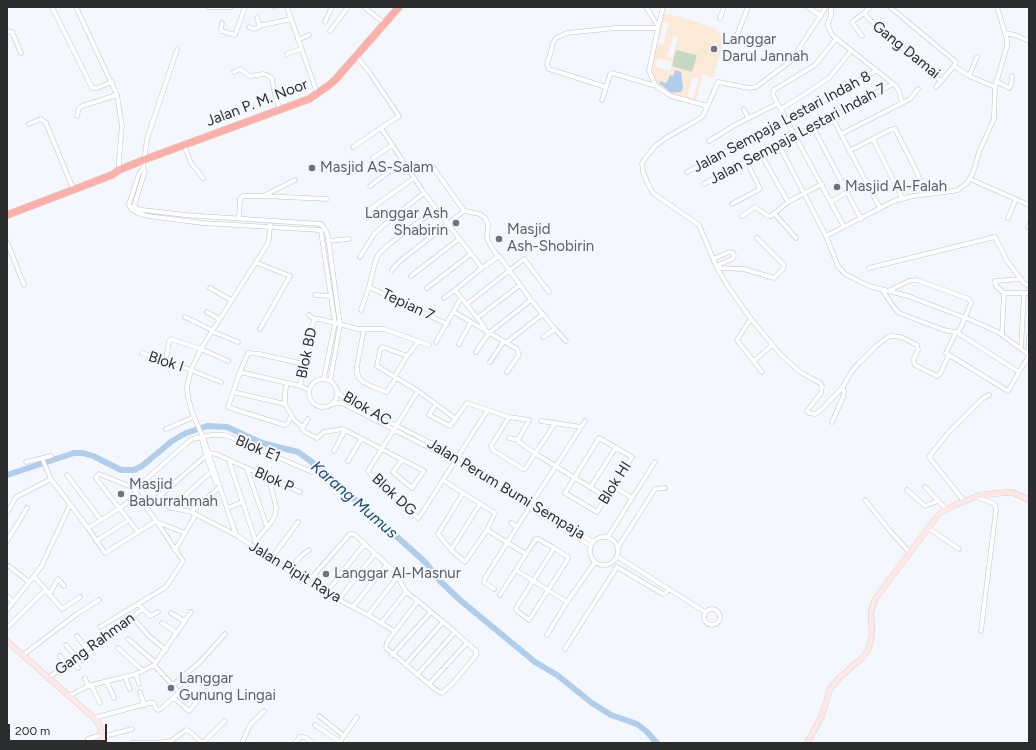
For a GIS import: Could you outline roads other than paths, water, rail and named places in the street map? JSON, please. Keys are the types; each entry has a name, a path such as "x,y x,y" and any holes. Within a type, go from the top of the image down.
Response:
{"highway":[{"name":"Jalan P. M. Noor","path":"7,211 112,176 118,171 144,160 309,99 335,80 399,7"},
{"name":"Jalan P. M. Noor","path":"7,215 64,191 72,186 113,171 118,171"}],"street":[{"path":"209,7 231,7"},
{"path":"222,23 222,31 235,35 244,7"},
{"path":"287,7 317,94"},
{"path":"325,22 332,7"},
{"path":"330,31 348,7"},
{"path":"364,7 384,23"},
{"path":"646,7 658,27"},
{"path":"656,86 649,71 663,7"},
{"path":"720,18 724,7"},
{"path":"737,35 748,7"},
{"path":"808,7 821,16"},
{"path":"826,7 793,59 786,66 751,88 718,82 704,114 699,119 673,133 655,146 646,156 642,164 642,168 647,182 654,192 699,225 722,277 751,319 772,345 789,364 817,381 822,386 822,393 807,411 809,413 812,414 818,412 842,388 852,371 876,346 891,336 901,337 918,345 918,350 914,360 915,365 937,376 940,374 949,355"},
{"path":"831,7 831,16 828,23 830,32 850,51 893,84 899,91 902,103"},
{"name":"Gang Damai","path":"870,7 864,13 875,26 941,81 956,62 890,7"},
{"path":"826,236 862,219 894,200 958,190 970,179 994,119 996,81 1007,46 1007,39 996,7"},
{"path":"53,8 92,88 97,88 112,82"},
{"path":"76,8 117,95 122,126 118,171"},
{"path":"862,36 852,22 864,13"},
{"path":"257,18 259,24 263,25"},
{"path":"249,27 254,29 263,25 291,19"},
{"path":"606,87 549,69 547,64 556,38 567,34 616,28 658,27"},
{"path":"7,31 12,32 22,53"},
{"path":"1005,33 1015,34 1029,41"},
{"path":"298,40 309,35"},
{"path":"836,39 815,65 774,90 773,95 844,227"},
{"path":"287,54 301,48"},
{"path":"132,207 145,171 143,168 147,139 177,50"},
{"path":"781,109 829,78 850,51"},
{"path":"353,147 399,116 356,55"},
{"path":"969,76 978,57"},
{"name":"Gang Damai","path":"954,66 969,76 995,87"},
{"path":"234,72 240,69 250,76 264,74 269,76 272,79 280,110"},
{"name":"Jalan Sempaja Lestari Indah 8","path":"687,172 876,72"},
{"path":"602,100 612,73 656,86 671,96 708,106"},
{"path":"996,81 1009,88 1012,76"},
{"path":"936,87 941,81"},
{"name":"Jalan Sempaja Lestari Indah 7","path":"704,184 893,84"},
{"path":"841,134 911,98 918,89"},
{"path":"78,116 79,108 82,106 117,95"},
{"path":"709,142 748,118 777,104"},
{"path":"744,109 748,118"},
{"path":"832,117 880,208"},
{"path":"29,124 41,119 46,123 72,186"},
{"path":"813,127 862,219"},
{"path":"381,128 424,193 482,268"},
{"path":"849,151 892,129 896,130 919,176 925,195"},
{"path":"873,139 902,198"},
{"path":"184,145 191,163 203,178"},
{"path":"373,158 392,145"},
{"path":"779,145 826,236 836,261 843,272 858,282 908,296 965,317 1002,335 1029,355"},
{"path":"761,154 788,202"},
{"path":"370,186 402,161"},
{"path":"732,204 760,189 747,162"},
{"path":"433,167 464,211 480,214 485,218 488,224 488,241 531,300 566,341"},
{"path":"370,210 414,178"},
{"path":"970,179 1029,206"},
{"path":"263,196 295,180"},
{"path":"742,216 755,207 769,216 788,202 822,184"},
{"path":"831,202 847,192"},
{"path":"360,257 374,234 424,193"},
{"path":"239,218 240,199 243,196 327,199"},
{"path":"1008,218 1016,199"},
{"path":"132,207 143,210 178,214 321,224 326,231 328,241 340,325 330,381"},
{"path":"132,207 138,213 148,216 204,223 321,231 335,323 324,378"},
{"path":"361,310 369,288 375,263 382,251 436,209"},
{"path":"392,270 400,261 464,211"},
{"path":"774,213 796,238"},
{"path":"236,535 194,418 188,397 187,387 191,370 201,349 231,300 257,263 269,239 270,221"},
{"path":"869,268 995,237 1008,261 1024,283 1029,286"},
{"path":"717,267 744,269 774,278 785,267 783,263 757,238"},
{"path":"328,241 349,239"},
{"path":"411,276 459,239"},
{"path":"7,242 24,285"},
{"path":"713,259 729,252 733,253 734,256 732,260 717,267"},
{"path":"427,288 471,254"},
{"path":"444,298 498,256"},
{"path":"467,304 522,260 525,260 549,292"},
{"path":"257,263 290,276 260,329"},
{"path":"722,277 728,268"},
{"path":"1021,279 996,282 996,286 1004,293 1029,293"},
{"path":"886,291 909,281 917,280 970,300 971,303 960,330 956,332 946,353 1008,391 1029,355 1029,337"},
{"path":"477,318 520,285"},
{"path":"210,288 231,300"},
{"name":"Tepian 7","path":"369,288 447,324"},
{"path":"455,290 488,332"},
{"path":"886,291 893,306 900,313 944,330 956,332 1019,372"},
{"path":"1002,335 1004,293"},
{"path":"1020,349 1024,293"},
{"path":"315,295 331,296"},
{"path":"436,342 461,298"},
{"path":"476,352 488,332 531,300"},
{"path":"207,312 219,319"},
{"path":"454,312 506,342 519,352 519,355 507,372"},
{"path":"490,362 506,342 542,314"},
{"path":"309,315 314,319 340,325 364,329 384,330 429,345"},
{"path":"185,317 238,342"},
{"name":"Blok BD","path":"300,386 314,319"},
{"path":"751,319 737,340 762,372"},
{"path":"458,344 471,322"},
{"path":"364,329 357,366 360,378 368,385 387,392 407,356 418,342"},
{"path":"543,337 555,329"},
{"path":"166,361 170,339 228,360"},
{"path":"754,361 772,345"},
{"path":"407,356 383,347 380,350 377,366 418,391 456,419"},
{"name":"Blok I","path":"142,353 221,382"},
{"path":"291,416 288,423 285,425 228,407 247,354 249,353 304,364"},
{"path":"240,372 300,386 309,390"},
{"path":"324,378 334,384 338,392 337,399 333,404 326,408 318,407 311,402 309,394 309,390 313,383 324,378"},
{"path":"287,383 285,404 291,416 303,427 302,429 305,432 317,438 324,432 340,429 345,430 424,471 412,488 394,472 402,460"},
{"path":"832,422 842,398 844,391 842,388"},
{"path":"381,450 418,391"},
{"path":"233,392 285,404"},
{"name":"Blok AC","path":"338,392 346,400 395,428"},
{"path":"964,501 930,459 930,455 948,432 982,399 989,395"},
{"path":"436,404 429,415 450,426 467,403 509,418 529,420 518,440"},
{"path":"333,404 344,404 395,428"},
{"path":"463,493 438,534 451,550 464,562 466,562 487,530 495,513 443,480 487,411"},
{"path":"166,429 194,418"},
{"path":"509,418 491,447 493,450 523,469 526,469 555,423"},
{"path":"303,427 308,419"},
{"path":"541,420 581,427"},
{"path":"494,589 484,581 532,502 585,421"},
{"name":"Jalan Perum Bumi Sempaja","path":"395,428 456,459 532,502 592,544"},
{"path":"334,450 345,430"},
{"path":"134,490 187,443 201,435"},
{"name":"Blok E1","path":"201,435 224,435 312,472"},
{"path":"509,438 518,440 536,454 606,497"},
{"path":"561,498 598,439 601,438 616,447 590,488"},
{"path":"348,461 361,439"},
{"name":"Blok HI","path":"566,492 595,511 598,510 630,460 631,456 616,447"},
{"name":"Blok DG","path":"381,450 369,470 370,474 418,518 443,480"},
{"path":"207,454 211,472 219,488"},
{"path":"147,507 207,454"},
{"name":"Blok P","path":"207,454 216,454 300,492"},
{"path":"26,462 51,456"},
{"path":"42,459 51,479 106,554 138,532 156,522 185,533"},
{"name":"Jalan Perum Bumi Sempaja","path":"456,459 529,507 592,544"},
{"path":"229,461 256,542"},
{"path":"608,537 655,462"},
{"path":"247,468 267,527"},
{"path":"161,495 166,504 171,508 211,472"},
{"path":"67,475 101,520"},
{"path":"100,627 167,586 183,560 134,490 128,485 98,475 96,477 98,480 138,532"},
{"path":"253,548 272,521 276,507 269,478"},
{"path":"7,513 19,495 51,479"},
{"path":"613,486 632,498"},
{"path":"924,487 946,509"},
{"path":"175,550 194,513 219,488"},
{"path":"618,547 655,489 665,488"},
{"path":"907,490 925,506 938,500"},
{"path":"807,743 822,716 830,689 839,678 865,655 868,650 872,636 871,612 873,602 882,588 940,514 946,509 976,497 1012,492 1029,500"},
{"path":"88,528 138,495"},
{"path":"976,497 993,503 996,510 981,631"},
{"path":"865,500 910,553"},
{"path":"227,508 243,502"},
{"path":"451,550 480,504"},
{"path":"7,610 41,567 70,505"},
{"path":"7,541 27,508"},
{"name":"Jalan Pipit Raya","path":"171,508 194,513 236,535 253,548 289,571 394,631"},
{"path":"96,542 129,520"},
{"path":"271,559 298,522"},
{"path":"511,523 517,526"},
{"path":"928,528 959,549"},
{"path":"487,530 526,554"},
{"path":"308,582 351,534 355,535 374,555 398,576 406,592 418,601 455,632 477,653 453,683 442,693 392,655 385,646 394,631 418,601"},
{"path":"600,537 608,537 616,542 618,547 618,557 615,561 606,565 601,565 595,562 591,555 592,544 600,537"},
{"path":"500,595 537,539 554,548 568,559 530,619 526,619 516,610 554,548"},
{"path":"326,593 362,547 366,546"},
{"path":"289,571 301,556 309,550"},
{"path":"339,599 374,555"},
{"path":"618,557 705,612"},
{"path":"547,635 567,602 595,562"},
{"path":"353,607 386,565"},
{"path":"10,566 29,582"},
{"path":"565,649 617,567 664,595 669,589"},
{"path":"516,570 567,602"},
{"path":"34,576 62,608 80,596"},
{"path":"368,615 398,576"},
{"path":"49,594 58,579 64,586"},
{"path":"7,628 45,590"},
{"path":"381,623 406,592"},
{"path":"7,596 13,602"},
{"path":"23,655 77,614 99,600"},
{"path":"138,604 151,616 158,612"},
{"name":"Gang Rahman","path":"48,678 143,609"},
{"path":"69,696 90,685 108,682 136,674 155,664 191,612"},
{"path":"392,655 431,612"},
{"path":"171,613 184,621"},
{"path":"132,617 150,637 166,650"},
{"path":"405,665 443,622"},
{"path":"162,623 177,633"},
{"path":"417,675 455,632"},
{"path":"172,685 201,661 225,634"},
{"path":"77,636 87,649"},
{"path":"128,639 155,664 179,692"},
{"path":"7,641 94,718 99,724 103,738"},
{"path":"429,684 467,643"},
{"path":"66,645 82,660"},
{"path":"118,648 142,670"},
{"path":"60,656 66,664"},
{"path":"72,660 78,668"},
{"path":"136,674 140,684"},
{"path":"125,677 130,689"},
{"path":"85,678 100,703"},
{"path":"108,682 114,698"},
{"path":"94,718 154,703 156,709 158,710 174,698 188,684"},
{"path":"174,698 189,711 206,691"},
{"path":"140,692 144,705"},
{"path":"242,743 250,725 264,711"},
{"path":"319,716 344,736"},
{"path":"315,725 339,742 357,718"},
{"path":"133,743 157,743 170,741 186,730 203,743 225,721"},
{"path":"88,740 103,738 132,729"},
{"path":"295,743 302,737 313,743"}],"water":[{"path":"675,70 681,72 683,88 681,92 671,93 659,83 660,81 665,83 667,82 670,75 673,76"}],"waterway":[{"name":"Karang Mumus","path":"7,475 74,453 83,453 93,456 121,470 134,470 142,466 172,441 186,433 207,426 227,427 262,443 298,452 316,465 323,473 414,552 427,564 440,581 460,600 535,662 557,675 592,703 611,715 637,724 657,743"}],"place":[{"name":"Langgar Darul Jannah","path":"714,49"},
{"name":"Masjid AS-Salam","path":"312,168"},
{"name":"Masjid Al-Falah","path":"837,187"},
{"name":"Langgar Ash Shabirin","path":"456,223"},
{"name":"Masjid Ash-Shobirin","path":"499,239"},
{"name":"Masjid Baburrahmah","path":"121,494"},
{"name":"Langgar Al-Masnur","path":"326,574"},
{"name":"Langgar Gunung Lingai","path":"171,688"}]}
